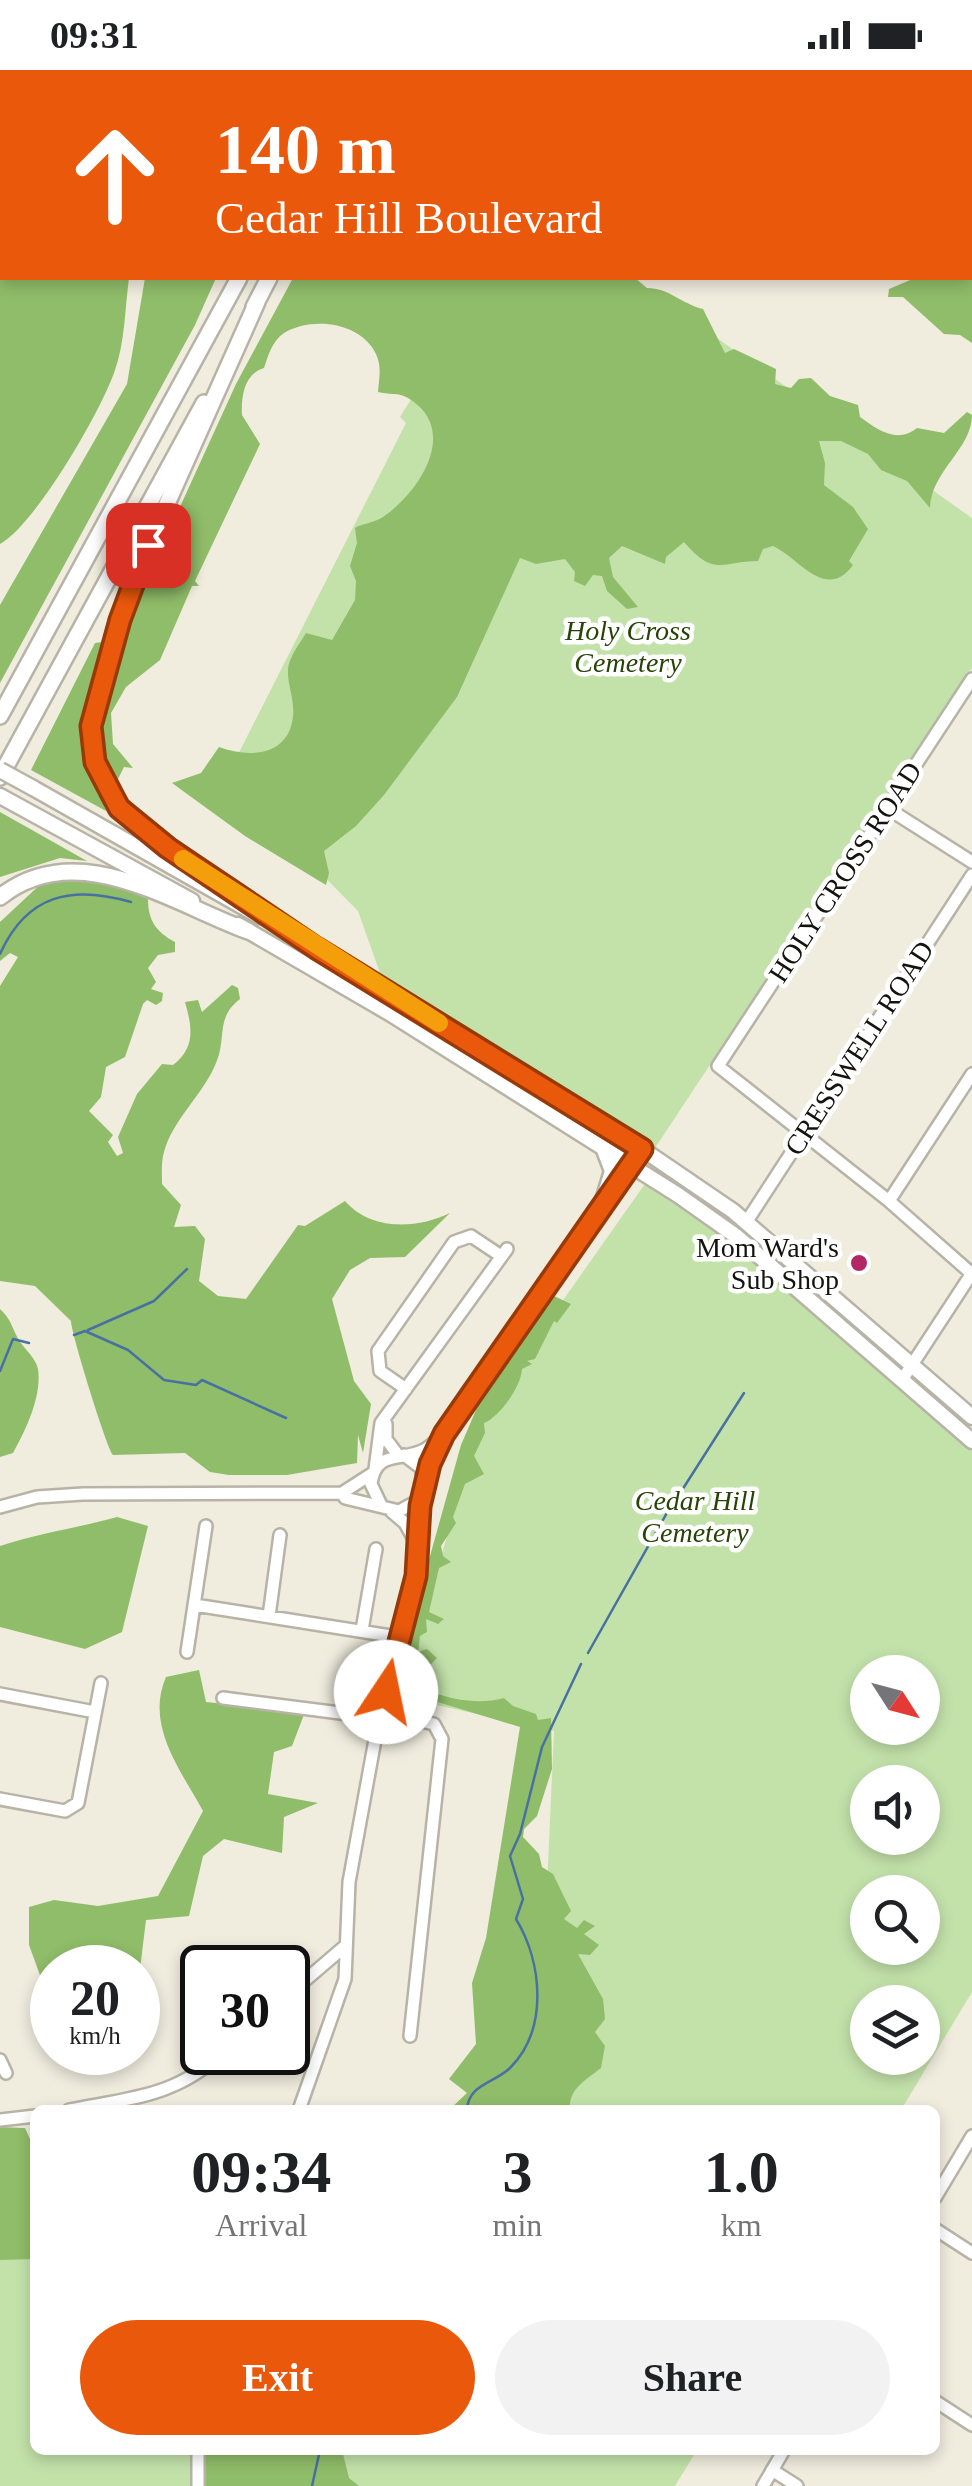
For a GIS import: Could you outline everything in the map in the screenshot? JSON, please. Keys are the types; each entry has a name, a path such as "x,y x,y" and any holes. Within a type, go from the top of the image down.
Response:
{"highway":[{"path":"196,358 228,280"},
{"path":"1,714 239,280"},
{"path":"0,774 268,280"},
{"path":"257,302 137,571 96,704 92,744 101,779 132,820 316,948"},
{"path":"0,897 40,874 84,870 248,931"}],"main road":[{"path":"0,774 33,788 316,948 642,1149 747,1221 972,1417"},
{"path":"0,796 248,931 632,1164 736,1236 972,1441"},
{"path":"600,1210 612,1171 601,1145"}],"street":[{"name":"HOLY CROSS ROAD","path":"804,1134 718,1066 972,679"},
{"path":"887,808 972,862"},
{"name":"CRESSWELL ROAD","path":"747,1221 972,876"},
{"path":"889,1201 972,1074"},
{"path":"804,1134 972,1274 902,1380"},
{"path":"342,1493 345,1498 388,1510 411,1508 424,1491 444,1434 642,1149"},
{"path":"406,1388 380,1371 378,1351 454,1242 472,1236 504,1252 389,1412 376,1437 374,1496 405,1522 419,1548"},
{"path":"300,2105 343,1990 347,1898 380,1715 397,1637 416,1576 424,1491 420,1466 401,1455 385,1435 389,1412"},
{"path":"0,1506 37,1497 83,1494 342,1493 384,1460 423,1451 444,1434"},
{"path":"188,1652 206,1526"},
{"path":"268,1616 280,1535"},
{"path":"362,1630 376,1550"},
{"path":"194,1605 397,1637"},
{"path":"0,1799 72,1810 81,1796 102,1683"},
{"path":"0,1694 96,1712"},
{"path":"223,1698 434,1724 442,1739 410,2036"},
{"path":"310,1976 344,1947"},
{"path":"94,2105 168,2090 197,2075"},
{"path":"0,2120 30,2117"},
{"path":"940,2190 972,2136"},
{"path":"940,2233 972,2253"},
{"path":"940,2404 972,2425"},
{"path":"198,2455 198,2486"},
{"path":"762,2486 781,2455"},
{"path":"772,2470 797,2486"}],"green space":[{"path":"0,280 129,280 121,348 108,388 48,491 0,544"},
{"path":"145,280 215,280 195,325 0,683 0,605 127,384"},
{"path":"292,280 637,280 647,288 703,309 725,353 734,349 776,369 775,384 791,388 799,379 811,378 830,396 858,405 860,417 881,430 895,435 917,428 944,433 967,412 972,415 966,439 937,483 930,508 907,481 881,470 868,454 841,441 819,441 825,463 824,485 853,507 868,529 849,561 853,565 833,579 813,574 773,546 763,549 758,561 719,565 704,560 684,542 666,557 665,564 622,546 609,558 613,577 638,607 627,609 607,591 602,576 593,575 585,586 574,581 575,572 565,559 536,564 520,558 457,697 384,795 356,826 324,851 329,873 326,885 245,836 172,783 201,773 219,747 254,753 284,740 293,716 288,675 293,655 306,633 332,640 355,600 356,581 350,566 357,543 355,528 380,519 397,506 429,459 431,426 423,411 405,396 378,392 378,359 359,335 335,325 295,328 276,340 264,368 248,381 242,415 260,444 195,581 199,586 192,586 160,660 126,687 111,713 113,744 133,768 124,767 117,781 124,796 106,772 100,755 98,725 138,599 236,384"},
{"name":"Holy Cross Cemetery","path":"486,280 635,280 972,518 972,668 655,1148 381,976 358,911 246,798 218,794 406,423 400,417"},
{"path":"910,280 972,280 972,343 960,335 944,334 903,297 888,297 889,289"},
{"path":"102,642 83,752 106,811 31,770 95,643"},
{"path":"0,812 87,861 60,858 0,877"},
{"path":"45,880 110,883 148,899 154,925 175,942 175,952 158,955 148,968 156,982 151,989 163,993 162,1001 156,1005 147,1000 143,1004 125,1057 106,1067 101,1097 89,1111 113,1135 108,1142 117,1156 123,1153 118,1137 137,1094 162,1064 173,1065 186,1051 190,1028 185,1002 198,1000 202,1012 232,985 238,988 240,999 224,1021 216,1063 174,1129 162,1160 162,1184 181,1205 174,1227 195,1226 205,1239 199,1281 218,1296 246,1299 298,1225 305,1226 345,1201 368,1218 395,1224 423,1222 450,1213 405,1257 370,1258 350,1270 332,1299 354,1381 371,1404 363,1453 358,1435 357,1463 287,1475 229,1475 210,1472 185,1453 113,1455 71,1321 35,1286 0,1281 0,986 18,957 10,953 0,961 0,922"},
{"name":"Cedar Hill Cemetery","path":"647,1181 732,1241 972,1451 972,1992 940,2045 940,1985 850,1985 850,2075 922,2075 904,2105 501,2105 539,2066 554,1731 400,1697 478,1430 509,1377"},
{"path":"554,1296 571,1304 557,1323 554,1321 535,1359 527,1361 532,1364 522,1369 508,1401 484,1423 485,1433 474,1456 484,1474 465,1484 453,1517 456,1523 441,1546 443,1556 451,1562 439,1568 429,1612 444,1619 438,1624 426,1619 427,1632 420,1636 418,1652 427,1649 437,1658 431,1664 413,1663 408,1682 455,1699 504,1698 513,1706 536,1714 538,1720 551,1718 552,1769 537,1816 524,1829 523,1837 539,1854 542,1867 553,1874 571,1911 564,1919 577,1928 584,1920 595,1926 584,1934 599,1945 590,1955 578,1954 603,1999 605,2019 595,2032 605,2046 601,2068 575,2091 570,2105 454,2105 467,2093 449,2079 476,2044 472,1983 486,1938 520,1727 431,1700 391,1696 461,1445 476,1410"},
{"path":"0,1309 35,1362 39,1379 23,1434 13,1453 0,1457"},
{"path":"117,1517 148,1526 122,1632 85,1649 0,1627 0,1546"},
{"path":"199,1670 206,1702 305,1712 292,1746 274,1752 268,1794 318,1803 284,1817 282,1853 224,1839 203,1856 189,1916 146,1920 143,1945 30,1948 29,1907 54,1900 98,1906 158,1896 203,1811 162,1729 161,1695 166,1677"},
{"path":"0,2127 25,2128 30,2139 30,2259 0,2260"},
{"path":"0,2128 30,2165 30,2455 196,2455 195,2486 0,2486"},
{"path":"204,2455 343,2455 349,2478 359,2486 202,2486"},
{"path":"328,2455 694,2455 675,2486 321,2486"}],"waterway":[{"path":"0,954 24,918 54,899 89,895 131,902"},
{"path":"88,1330 154,1301 187,1269"},
{"path":"74,1335 85,1331 128,1350 164,1380 196,1385 202,1380 286,1418"},
{"path":"0,1371 13,1339 29,1343"},
{"path":"677,1498 744,1393"},
{"path":"588,1653 668,1511"},
{"path":"468,2105 472,2095 510,2068 523,2052 536,2015 536,1975 516,1919 523,1899 510,1856 520,1834 542,1747 581,1664"},
{"path":"312,2486 319,2455"}],"slow traffic":[{"path":"183,859 316,948 439,1023"}],"place":[{"name":"Mom Ward's Sub Shop","path":"859,1263"}],"route":[{"path":"148,545 120,620 91,726 95,762 119,808 168,848 316,948 642,1149 444,1434 444,1444 430,1464 420,1506 422,1533 416,1576 397,1637 386,1692"}]}
